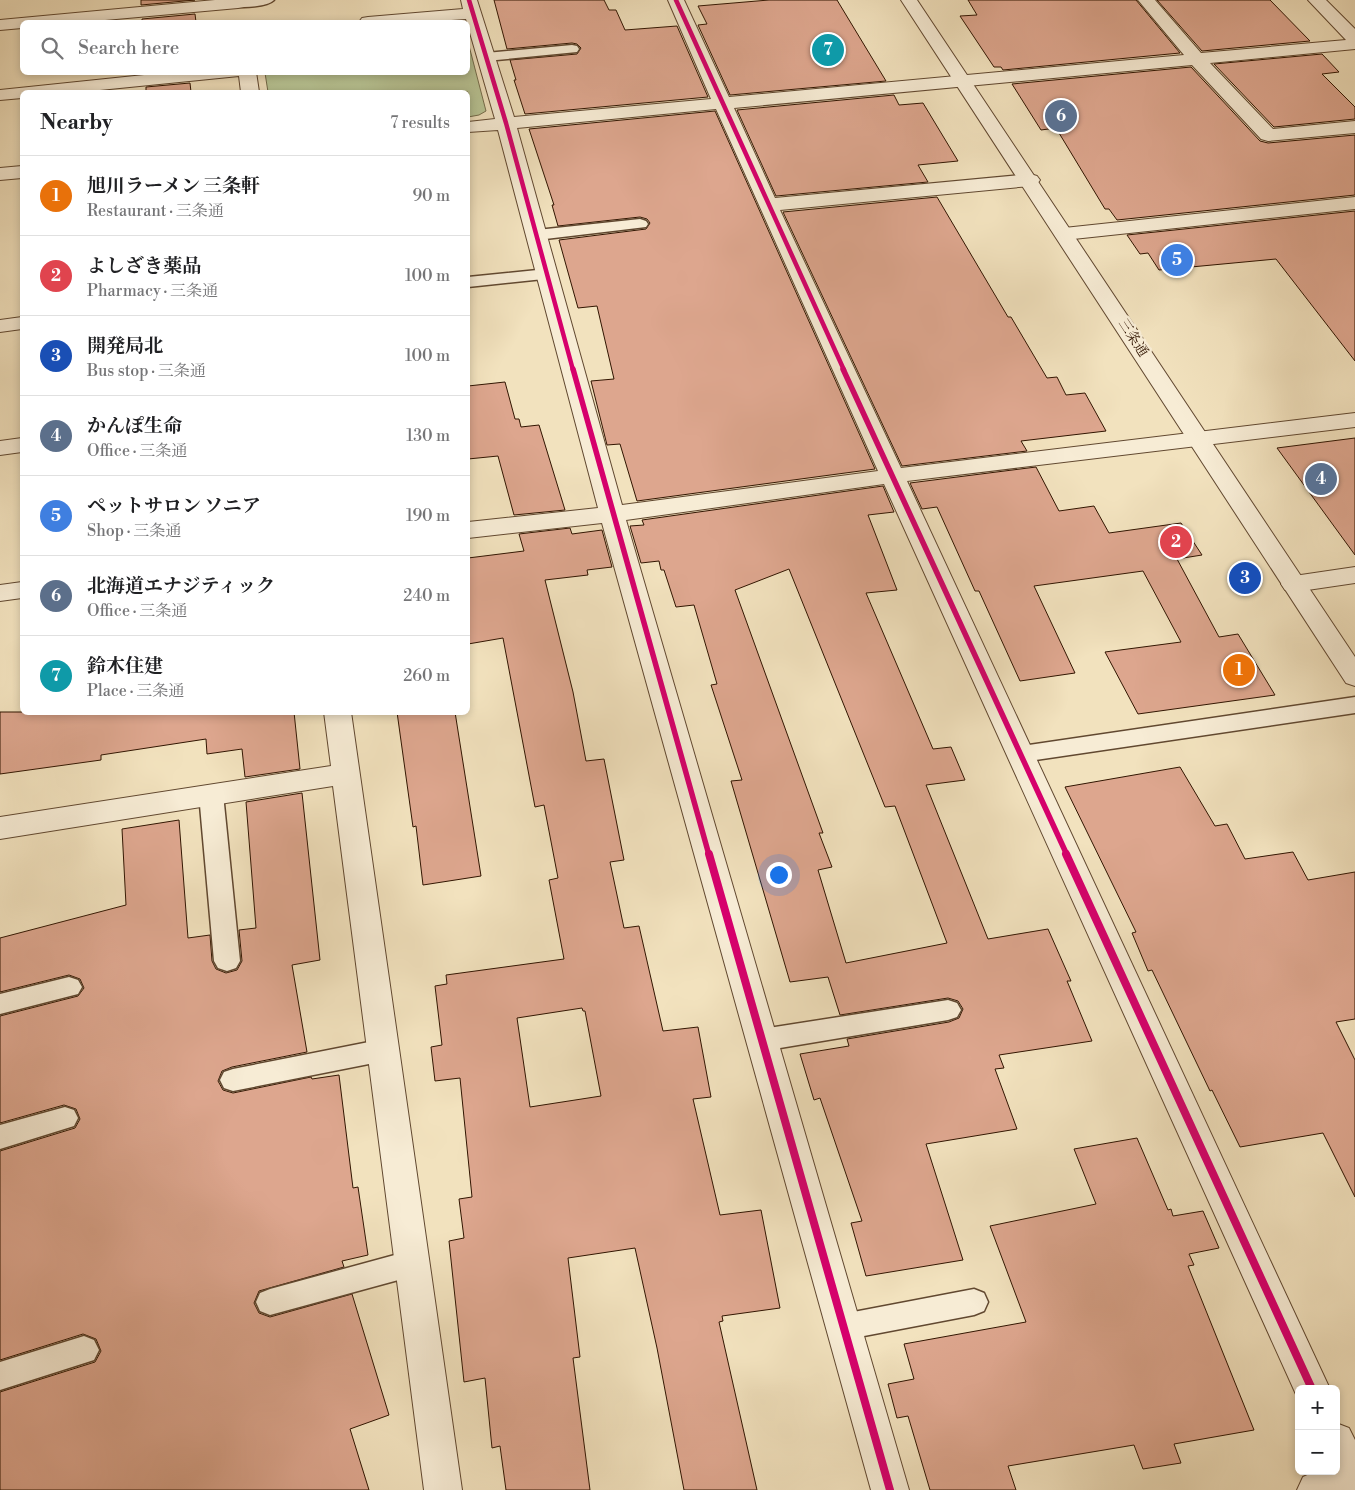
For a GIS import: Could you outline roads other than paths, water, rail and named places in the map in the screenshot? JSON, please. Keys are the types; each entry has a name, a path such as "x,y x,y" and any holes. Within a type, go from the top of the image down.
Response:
{"street":[{"path":"676,0 768,205 1022,754 1310,1385"},
{"name":"三条通","path":"909,0 1030,180 1355,677"},
{"path":"1146,0 1197,59 1268,135 1355,127"},
{"path":"1316,0 1355,39"},
{"path":"41,20 238,1 241,20"},
{"path":"381,20 471,6 506,123 612,514 890,1490"},
{"path":"0,24 20,22"},
{"path":"470,127 1355,44"},
{"path":"50,90 203,75"},
{"path":"247,75 250,90"},
{"path":"0,96 20,93"},
{"path":"0,174 20,172"},
{"path":"768,205 1030,180"},
{"path":"1064,234 1355,203"},
{"path":"0,326 20,323"},
{"path":"470,530 612,514 893,476 1355,420"},
{"path":"0,448 20,445"},
{"path":"1294,584 1355,575"},
{"path":"0,593 20,590"},
{"path":"337,715 444,1490"},
{"path":"0,828 346,774"},
{"path":"1316,1490 1355,1482 1340,1450"}],"lane":[{"path":"238,1 267,0"},
{"path":"486,57 572,50"},
{"path":"536,235 640,224"},
{"path":"470,282 547,274"},
{"path":"1022,754 1355,704"},
{"path":"211,794 227,961"},
{"path":"0,1004 69,987"},
{"path":"762,1040 948,1010"},
{"path":"233,1080 384,1050"},
{"path":"0,1137 65,1118"},
{"path":"270,1302 413,1263"},
{"path":"843,1327 974,1302"},
{"path":"0,1376 84,1350"}],"place":[{"name":"鈴木住建","path":"828,50"},
{"name":"北海道エナジティック","path":"1061,116"},
{"name":"ペットサロン ソニア","path":"1177,260"},
{"name":"かんぽ生命","path":"1321,479"},
{"name":"よしざき薬品","path":"1176,542"},
{"name":"開発局北","path":"1245,578"},
{"name":"旭川ラーメン 三条軒","path":"1239,670"}]}
